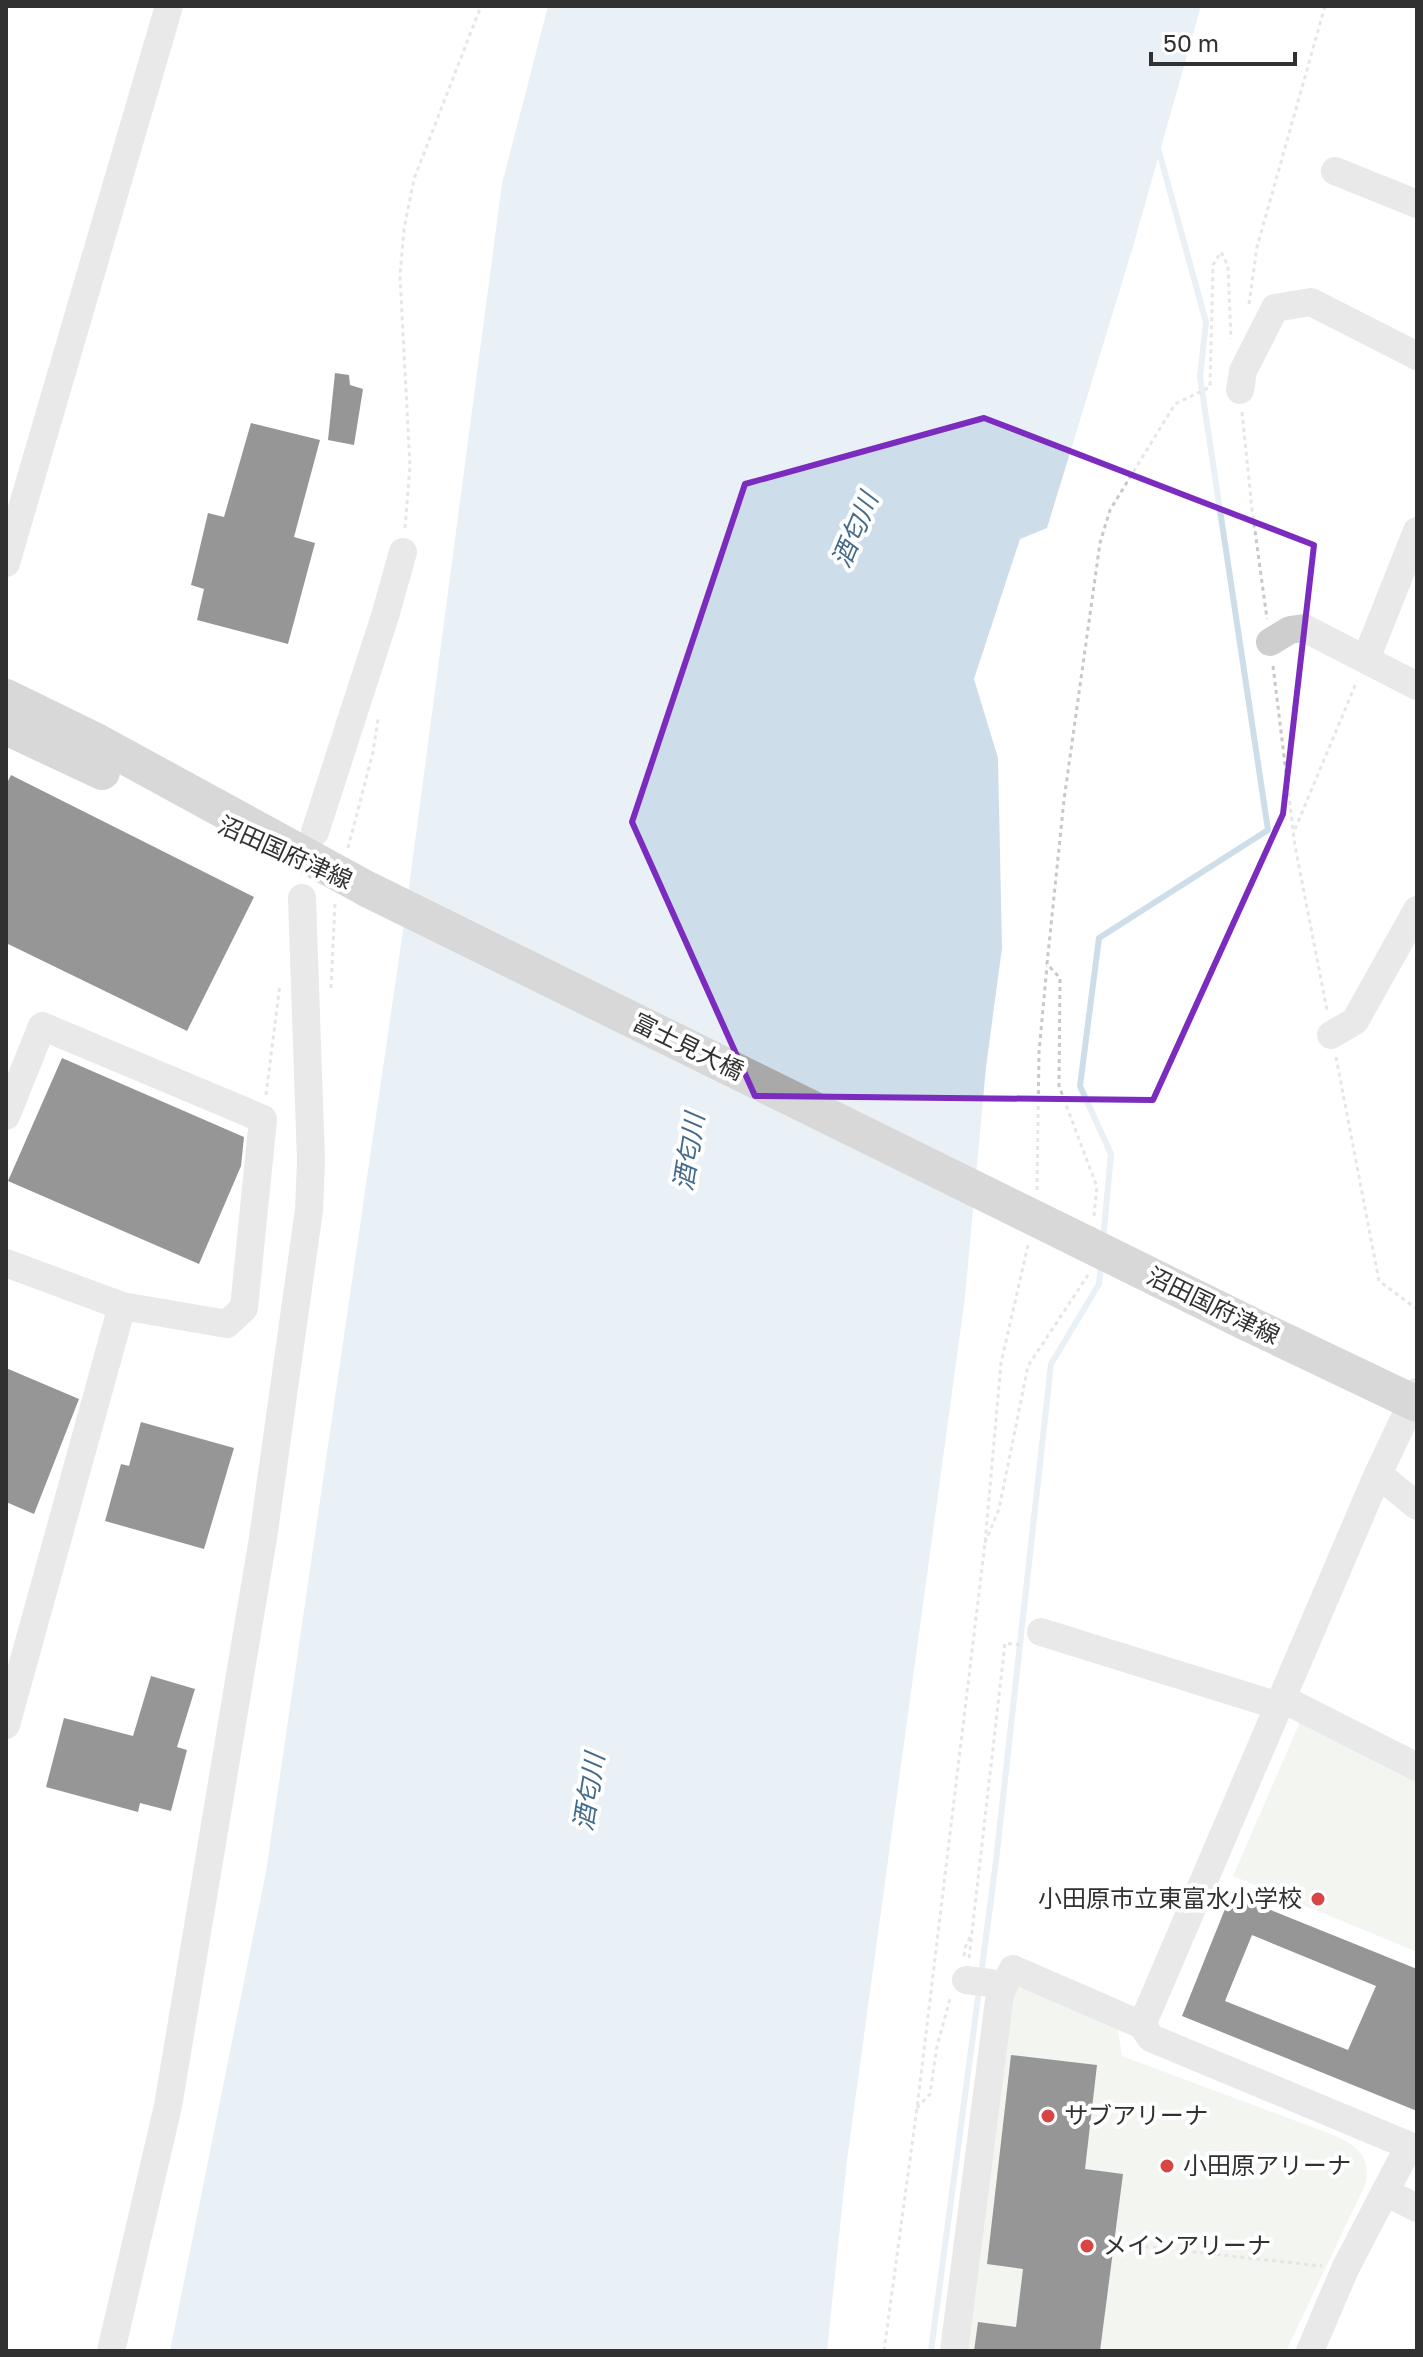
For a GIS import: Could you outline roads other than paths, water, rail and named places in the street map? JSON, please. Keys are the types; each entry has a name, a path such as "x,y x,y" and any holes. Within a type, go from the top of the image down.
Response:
{"main road":[{"name":"沼田国府津線","path":"6,697 98,742 353,882"},
{"name":"沼田国府津線","path":"6,727 172,804 353,882"},
{"name":"富士見大橋","path":"353,882 1022,1211"},
{"name":"沼田国府津線","path":"1022,1211 1089,1241 1247,1323 1415,1399"}],"street":[{"path":"6,563 169,6"},
{"path":"1335,171 1417,204"},
{"path":"1242,380 1275,308 1297,303 1311,302 1417,356"},
{"path":"1366,659 1417,531"},
{"path":"315,832 403,552"},
{"path":"1270,642 1290,630 1304,628 1417,686"},
{"path":"111,2351 168,2106 263,1538 309,1210 311,1161 302,898"},
{"path":"1331,1035 1355,1021 1417,910"},
{"path":"6,1116 42,1026 263,1119 244,1308 227,1324 122,1306 6,1263"},
{"path":"6,1725 122,1306"},
{"path":"1142,2025 1378,1474 1415,1399"},
{"path":"1378,1474 1417,1506"},
{"path":"1041,1632 1281,1702 1417,1767"},
{"path":"954,2351 1000,1993 1013,1969 1142,2025 1151,2038 1413,2148 1345,2269 1310,2351"},
{"path":"1387,2193 1417,2208"}],"water":[{"name":"酒匂川","path":"548,6 1201,6 1132,250 1047,528 1020,539 974,679 998,758 1002,948 986,1067 965,1297 847,2160 827,2351 170,2351 266,1872 406,910 502,184"}],"waterway":[{"path":"1103,1240 1111,1154 1080,1086 1099,938 1268,830 1200,377 1206,322 1158,148"},
{"path":"981,1975 1051,1364 1099,1284 1101,1263"},
{"path":"931,2351 979,1990"}],"place":[{"name":"小田原市立東富水小学校","path":"1318,1899"},
{"name":"サブアリーナ","path":"1048,2116"},
{"name":"小田原アリーナ","path":"1167,2166"},
{"name":"メインアリーナ","path":"1087,2246"}]}
